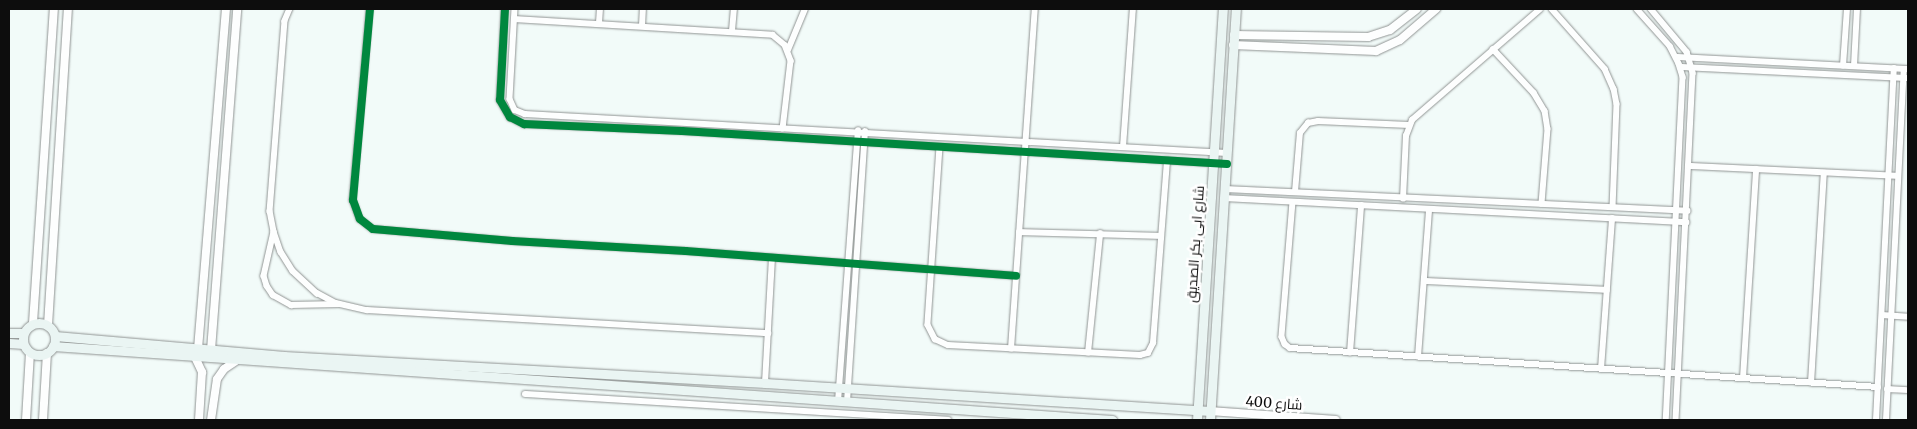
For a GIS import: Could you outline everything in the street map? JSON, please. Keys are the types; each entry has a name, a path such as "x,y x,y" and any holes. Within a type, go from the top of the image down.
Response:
{"main road":[{"name":"شارع ابى بكر الصديق","path":"1197,420 1223,9"},
{"name":"شارع ابى بكر الصديق","path":"1210,416 1236,9"},
{"path":"55,336 48,325 41,323 33,324 23,334 23,344 30,353 38,356 50,350 196,353 211,350 283,360 842,402 1112,420"},
{"path":"9,333 23,334"},
{"path":"55,336 128,341 236,361 283,360 766,383 1198,410 1210,416"},
{"path":"50,350 55,336"},
{"path":"127,352 128,341"},
{"path":"9,343 23,344"}],"street":[{"path":"33,324 54,9"},
{"path":"48,325 68,9"},
{"path":"199,420 202,384 196,353 226,9"},
{"path":"211,350 237,9"},
{"path":"290,9 285,21 270,198 274,232 287,262 300,279 317,292 341,304 367,310 768,333"},
{"path":"370,9 353,200 357,214 368,226 378,230 512,241 1016,276"},
{"path":"506,9 500,95 504,109 514,120 530,124 1227,164"},
{"path":"515,9 510,99 513,107 522,113 1227,153"},
{"path":"599,23 600,9"},
{"path":"642,26 643,9"},
{"path":"732,31 734,9"},
{"path":"788,50 805,9"},
{"path":"1011,348 1035,9"},
{"path":"1123,147 1133,9"},
{"path":"1234,35 1368,37 1390,30 1417,9"},
{"path":"1233,45 1376,51 1400,40 1436,9"},
{"path":"1402,207 1406,136 1409,125 1417,115 1540,9"},
{"path":"1552,9 1605,69 1614,89 1616,120 1613,208"},
{"path":"1637,9 1670,46 1680,67 1683,92 1666,420"},
{"path":"1651,9 1684,46 1692,67 1687,211 1676,420"},
{"path":"1843,66 1847,9"},
{"path":"1854,66 1857,9"},
{"path":"514,19 768,33 777,38 788,50 791,66 782,137"},
{"path":"1493,49 1530,88 1545,111 1548,129 1542,204"},
{"path":"1676,57 1906,69 1898,176 1886,420"},
{"path":"1680,67 1906,78"},
{"path":"1876,420 1894,68"},
{"path":"1295,192 1300,133 1308,123 1318,121 1409,125"},
{"path":"844,388 849,264 858,131"},
{"path":"842,402 856,264 865,132"},
{"path":"1900,146 1908,146"},
{"path":"940,147 928,325 935,340 948,345 1140,355 1150,350 1166,161"},
{"path":"1689,166 1898,176"},
{"path":"1743,378 1756,169"},
{"path":"1811,383 1824,173"},
{"path":"1225,193 1295,192 1687,211"},
{"path":"1225,193 1293,202 1686,222"},
{"path":"1293,202 1282,339 1287,346 1293,349 1878,387"},
{"path":"1350,352 1361,205"},
{"path":"1418,357 1429,209"},
{"path":"1601,369 1612,218"},
{"path":"274,232 264,270 267,286 273,295 291,305 341,304"},
{"path":"1020,232 1161,236"},
{"path":"1088,353 1100,234"},
{"path":"766,383 772,258"},
{"path":"38,262 52,264"},
{"path":"1424,281 1607,290"},
{"path":"1882,315 1908,317"},
{"path":"43,420 50,350"},
{"path":"26,420 30,353"},
{"path":"211,420 214,385 220,374 236,361"},
{"path":"202,384 214,385"},
{"path":"1887,388 1908,390"},
{"path":"525,394 948,420"},
{"name":"شارع 400","path":"1210,416 1336,420"}],"cycle path":[{"path":"370,9 353,200 360,219 373,229 512,241 686,251 1016,276"},
{"path":"505,9 500,100 510,117 524,124 682,131 1227,164"}]}
